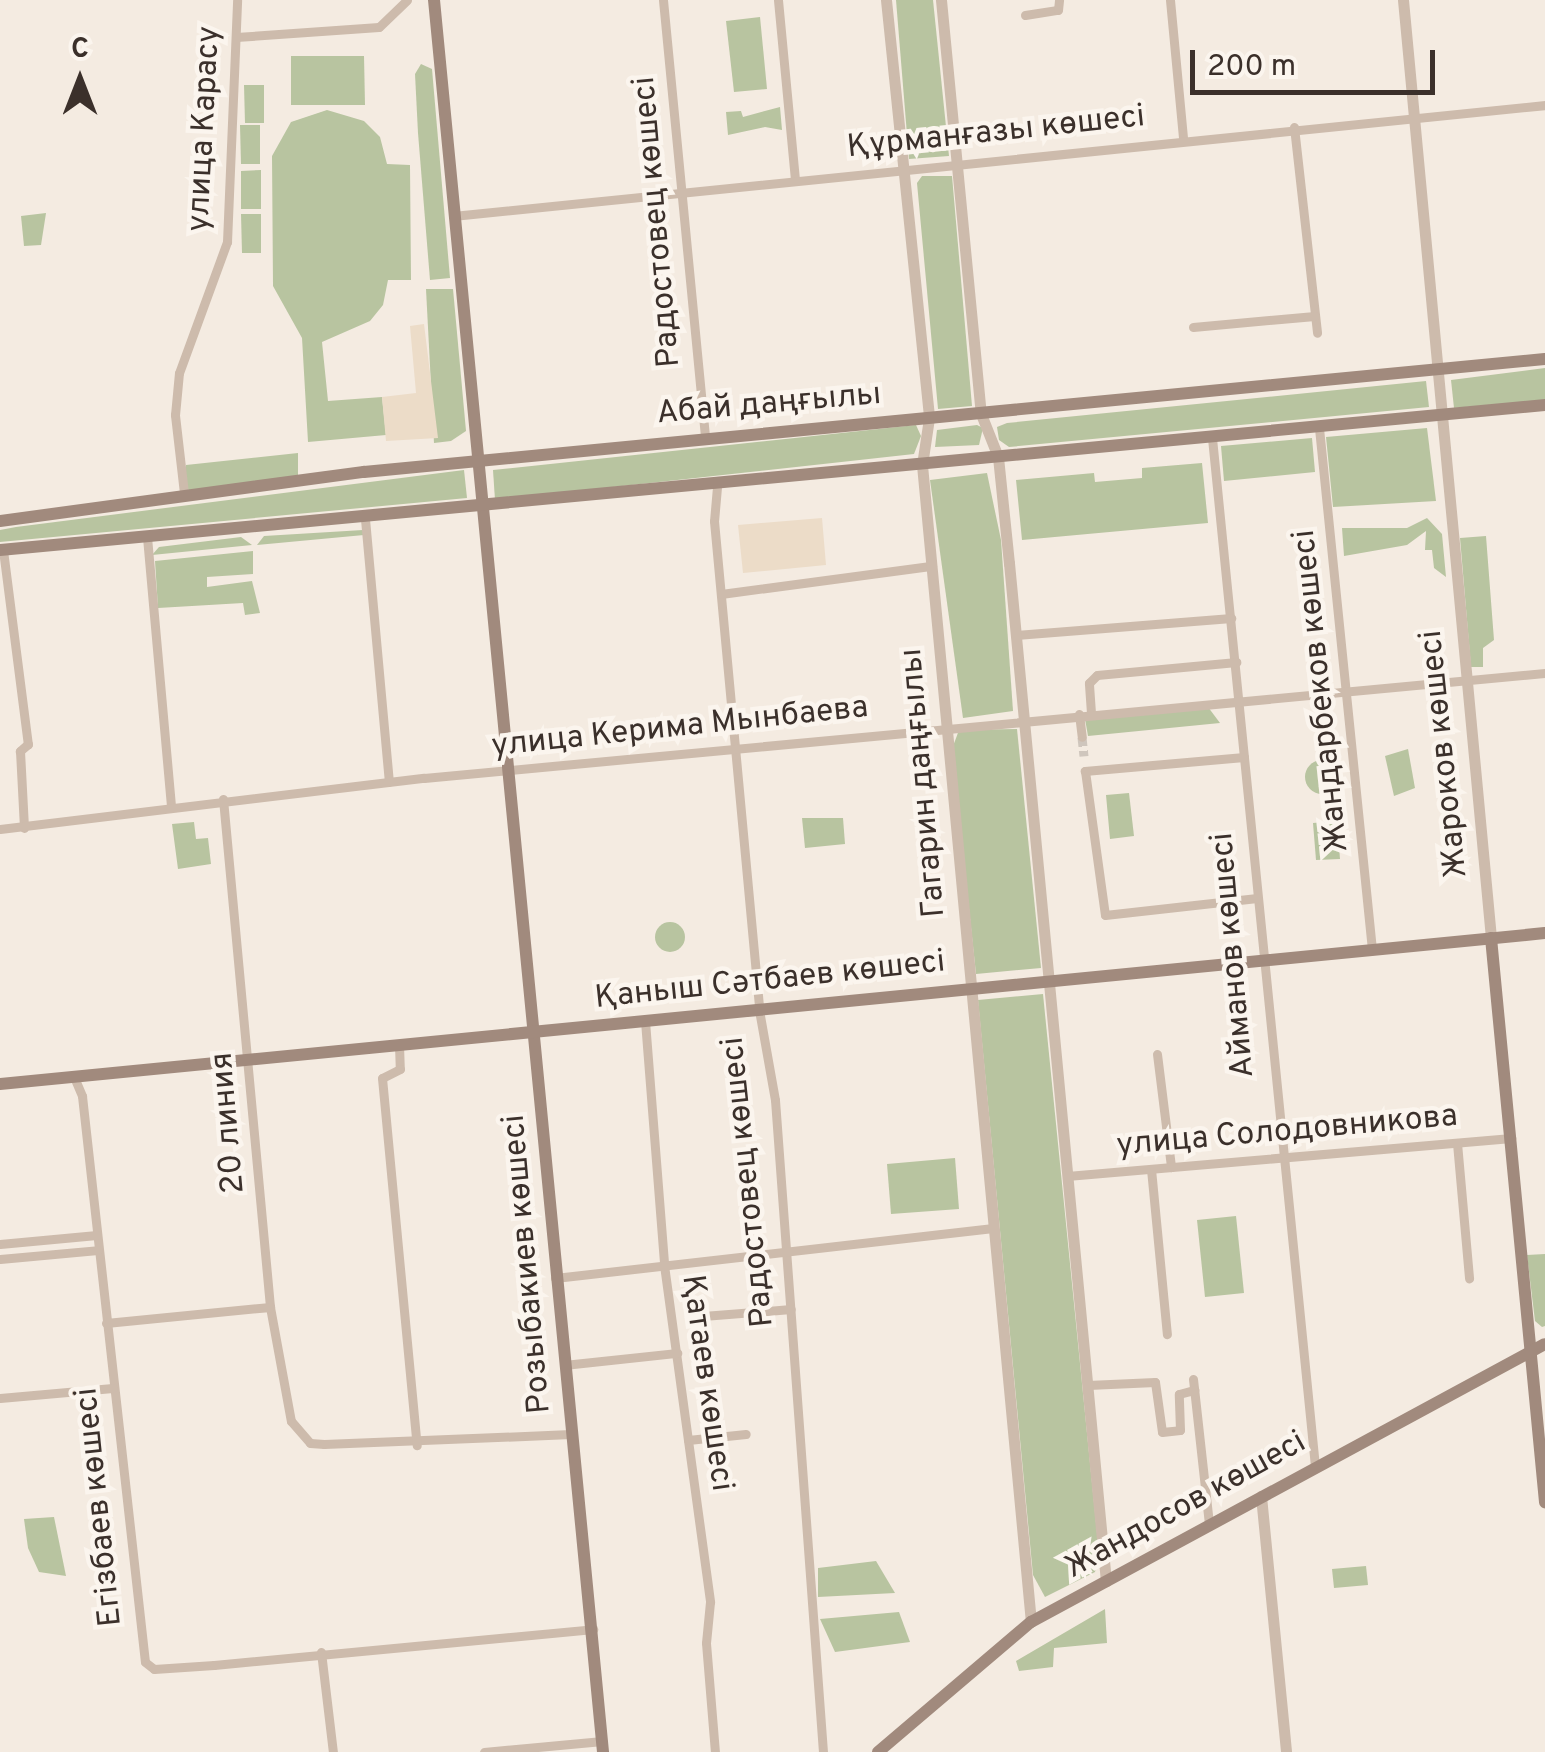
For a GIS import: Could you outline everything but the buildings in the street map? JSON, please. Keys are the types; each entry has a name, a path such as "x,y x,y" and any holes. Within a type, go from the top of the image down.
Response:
{"main road":[{"path":"434,0 482,509"},
{"name":"Абай даңғылы","path":"0,521 184,493 476,462 1545,359"},
{"path":"1,550 717,488 922,464 1545,406"},
{"name":"Розыбакиев көшесі","path":"482,509 603,1746"},
{"name":"Қаныш Сәтбаев көшесі","path":"0,1084 1545,933"},
{"name":"Жароков көшесі","path":"1492,938 1545,1502"},
{"name":"Жандосов көшесі","path":"882,1750 1031,1622 1545,1344"}],"street":[{"name":"улица Карасу","path":"184,493 179,373 227,242 237,0"},
{"path":"236,36 380,27 407,0"},
{"name":"Радостовец көшесі","path":"663,0 705,438"},
{"path":"778,0 795,179"},
{"name":"Гагарин даңғылы","path":"886,0 929,418 922,464 1031,1622"},
{"path":"941,0 981,414 998,457 1106,1581"},
{"path":"1025,15 1058,10 1059,0"},
{"path":"1170,0 1184,138"},
{"name":"Жароков көшесі","path":"1403,0 1492,938"},
{"name":"Құрманғазы көшесі","path":"453,216 1184,138 1545,105"},
{"path":"1294,127 1317,333"},
{"path":"1193,326 1315,316"},
{"name":"Жандарбеков көшесі","path":"1319,428 1349,691 1372,950"},
{"name":"Айманов көшесі","path":"1212,438 1280,1158 1315,1467"},
{"name":"Радостовец көшесі","path":"717,488 721,594 760,1010 775,1100 823,1752"},
{"path":"366,519 389,782"},
{"path":"147,537 171,805"},
{"path":"1,550 28,744 20,751 24,828"},
{"path":"721,594 932,566"},
{"path":"1016,635 1231,618"},
{"path":"1091,713 1089,683 1097,675 1236,662"},
{"name":"улица Керима Мынбаева","path":"0,829 224,799 1022,718 1545,673"},
{"path":"1079,714 1082,736"},
{"path":"1084,756 1100,912 1111,917 1257,898"},
{"path":"1085,771 1244,757"},
{"name":"20 линия","path":"224,799 270,1307 284,1407 310,1443 417,1445"},
{"name":"Қатаев көшесі","path":"646,1021 664,1265 710,1602 706,1643 715,1752"},
{"path":"399,1046 400,1070 382,1078 417,1445 571,1434"},
{"path":"1157,1054 1171,1168"},
{"name":"Егізбаев көшесі","path":"74,1077 82,1096 145,1662 177,1668 593,1629"},
{"name":"улица Солодовникова","path":"1068,1176 1511,1138"},
{"path":"1457,1143 1468,1278"},
{"path":"1151,1169 1167,1334"},
{"path":"555,1278 993,1228"},
{"path":"0,1244 97,1235"},
{"path":"0,1259 98,1250"},
{"path":"106,1323 270,1307"},
{"path":"703,1316 791,1309"},
{"path":"564,1365 677,1353"},
{"path":"1088,1385 1155,1382 1162,1432 1180,1430 1179,1394 1194,1384 1209,1524"},
{"path":"0,1398 112,1388"},
{"path":"688,1440 746,1434"},
{"path":"1261,1496 1286,1752"},
{"path":"320,1652 334,1752"},
{"path":"484,1752 603,1746"}],"green space":[{"path":"896,0 933,0 949,156 909,159"},
{"path":"760,17 767,89 734,92 726,21"},
{"path":"291,56 364,56 365,105 291,105"},
{"path":"421,64 432,69 450,278 430,280 415,74"},
{"path":"244,85 264,85 264,123 245,123"},
{"path":"780,107 782,130 765,127 728,135 726,112 741,111 743,117"},
{"path":"327,110 364,121 380,137 387,164 410,165 411,280 388,280 383,305 370,321 322,342 328,401 382,397 386,435 308,442 302,338 273,286 272,156 291,122"},
{"path":"240,125 260,125 260,164 241,164"},
{"path":"261,170 261,209 241,209 241,171"},
{"path":"922,176 952,176 972,406 938,409 917,183"},
{"path":"46,213 41,245 24,246 21,216"},
{"path":"241,214 261,214 261,253 242,253"},
{"path":"426,289 453,289 466,431 451,441 434,443"},
{"path":"1545,368 1545,400 1454,408 1451,380"},
{"path":"1426,381 1429,407 1009,447 999,440 997,427 1007,423"},
{"path":"916,425 921,436 914,454 495,500 493,470"},
{"path":"977,425 983,428 979,445 935,447 937,430"},
{"path":"1427,428 1436,501 1333,507 1326,437"},
{"path":"1312,438 1315,472 1224,481 1221,446"},
{"path":"298,453 298,477 189,491 186,485 186,465"},
{"path":"1202,463 1208,523 1022,540 1016,480 1094,473 1095,482 1142,478 1142,468"},
{"path":"464,470 467,498 0,542 0,530 16,527"},
{"path":"987,473 1001,540 1013,711 963,718 930,480"},
{"path":"1427,518 1442,534 1446,577 1434,568 1432,550 1425,550 1426,531 1407,545 1344,556 1342,528 1407,528"},
{"path":"363,530 364,535 257,545 264,536"},
{"path":"1486,536 1494,640 1483,648 1483,667 1471,667 1460,538"},
{"path":"241,537 252,545 152,555 159,547"},
{"path":"253,551 253,574 207,577 207,587 252,581 260,613 245,615 243,603 158,608 155,561"},
{"path":"1208,707 1220,723 1088,736 1085,719"},
{"path":"1017,729 1041,968 976,974 952,749 959,730"},
{"path":"1408,749 1415,788 1394,796 1385,756"},
{"path":"1322,760 1334,765 1339,777 1334,789 1322,794 1310,789 1305,777 1310,765"},
{"path":"1129,793 1134,836 1110,839 1106,795"},
{"path":"802,818 843,818 845,844 805,848"},
{"path":"1337,821 1340,859 1316,860 1313,823"},
{"path":"194,822 196,839 208,838 211,864 178,869 172,824"},
{"path":"670,922 684,931 685,937 676,951 670,952 656,943 655,937 664,923"},
{"path":"1043,994 1099,1553 1095,1572 1045,1597 1033,1575 978,1000"},
{"path":"955,1158 959,1209 891,1214 887,1164"},
{"path":"1236,1216 1244,1293 1205,1297 1197,1220"},
{"path":"1545,1254 1542,1327 1535,1321 1527,1255"},
{"path":"54,1517 66,1576 39,1572 28,1548 24,1519"},
{"path":"876,1561 895,1593 818,1597 818,1568"},
{"path":"1366,1566 1368,1585 1334,1588 1332,1569"},
{"path":"1105,1609 1107,1643 1054,1648 1053,1667 1019,1671 1016,1661"},
{"path":"899,1612 910,1642 835,1652 820,1619"}],"shaded area":[{"path":"424,324 438,438 386,441 382,397 416,393 410,326"},
{"path":"822,518 826,565 743,573 738,525"}],"tunnel":[{"path":"1082,737 1084,756"}]}
